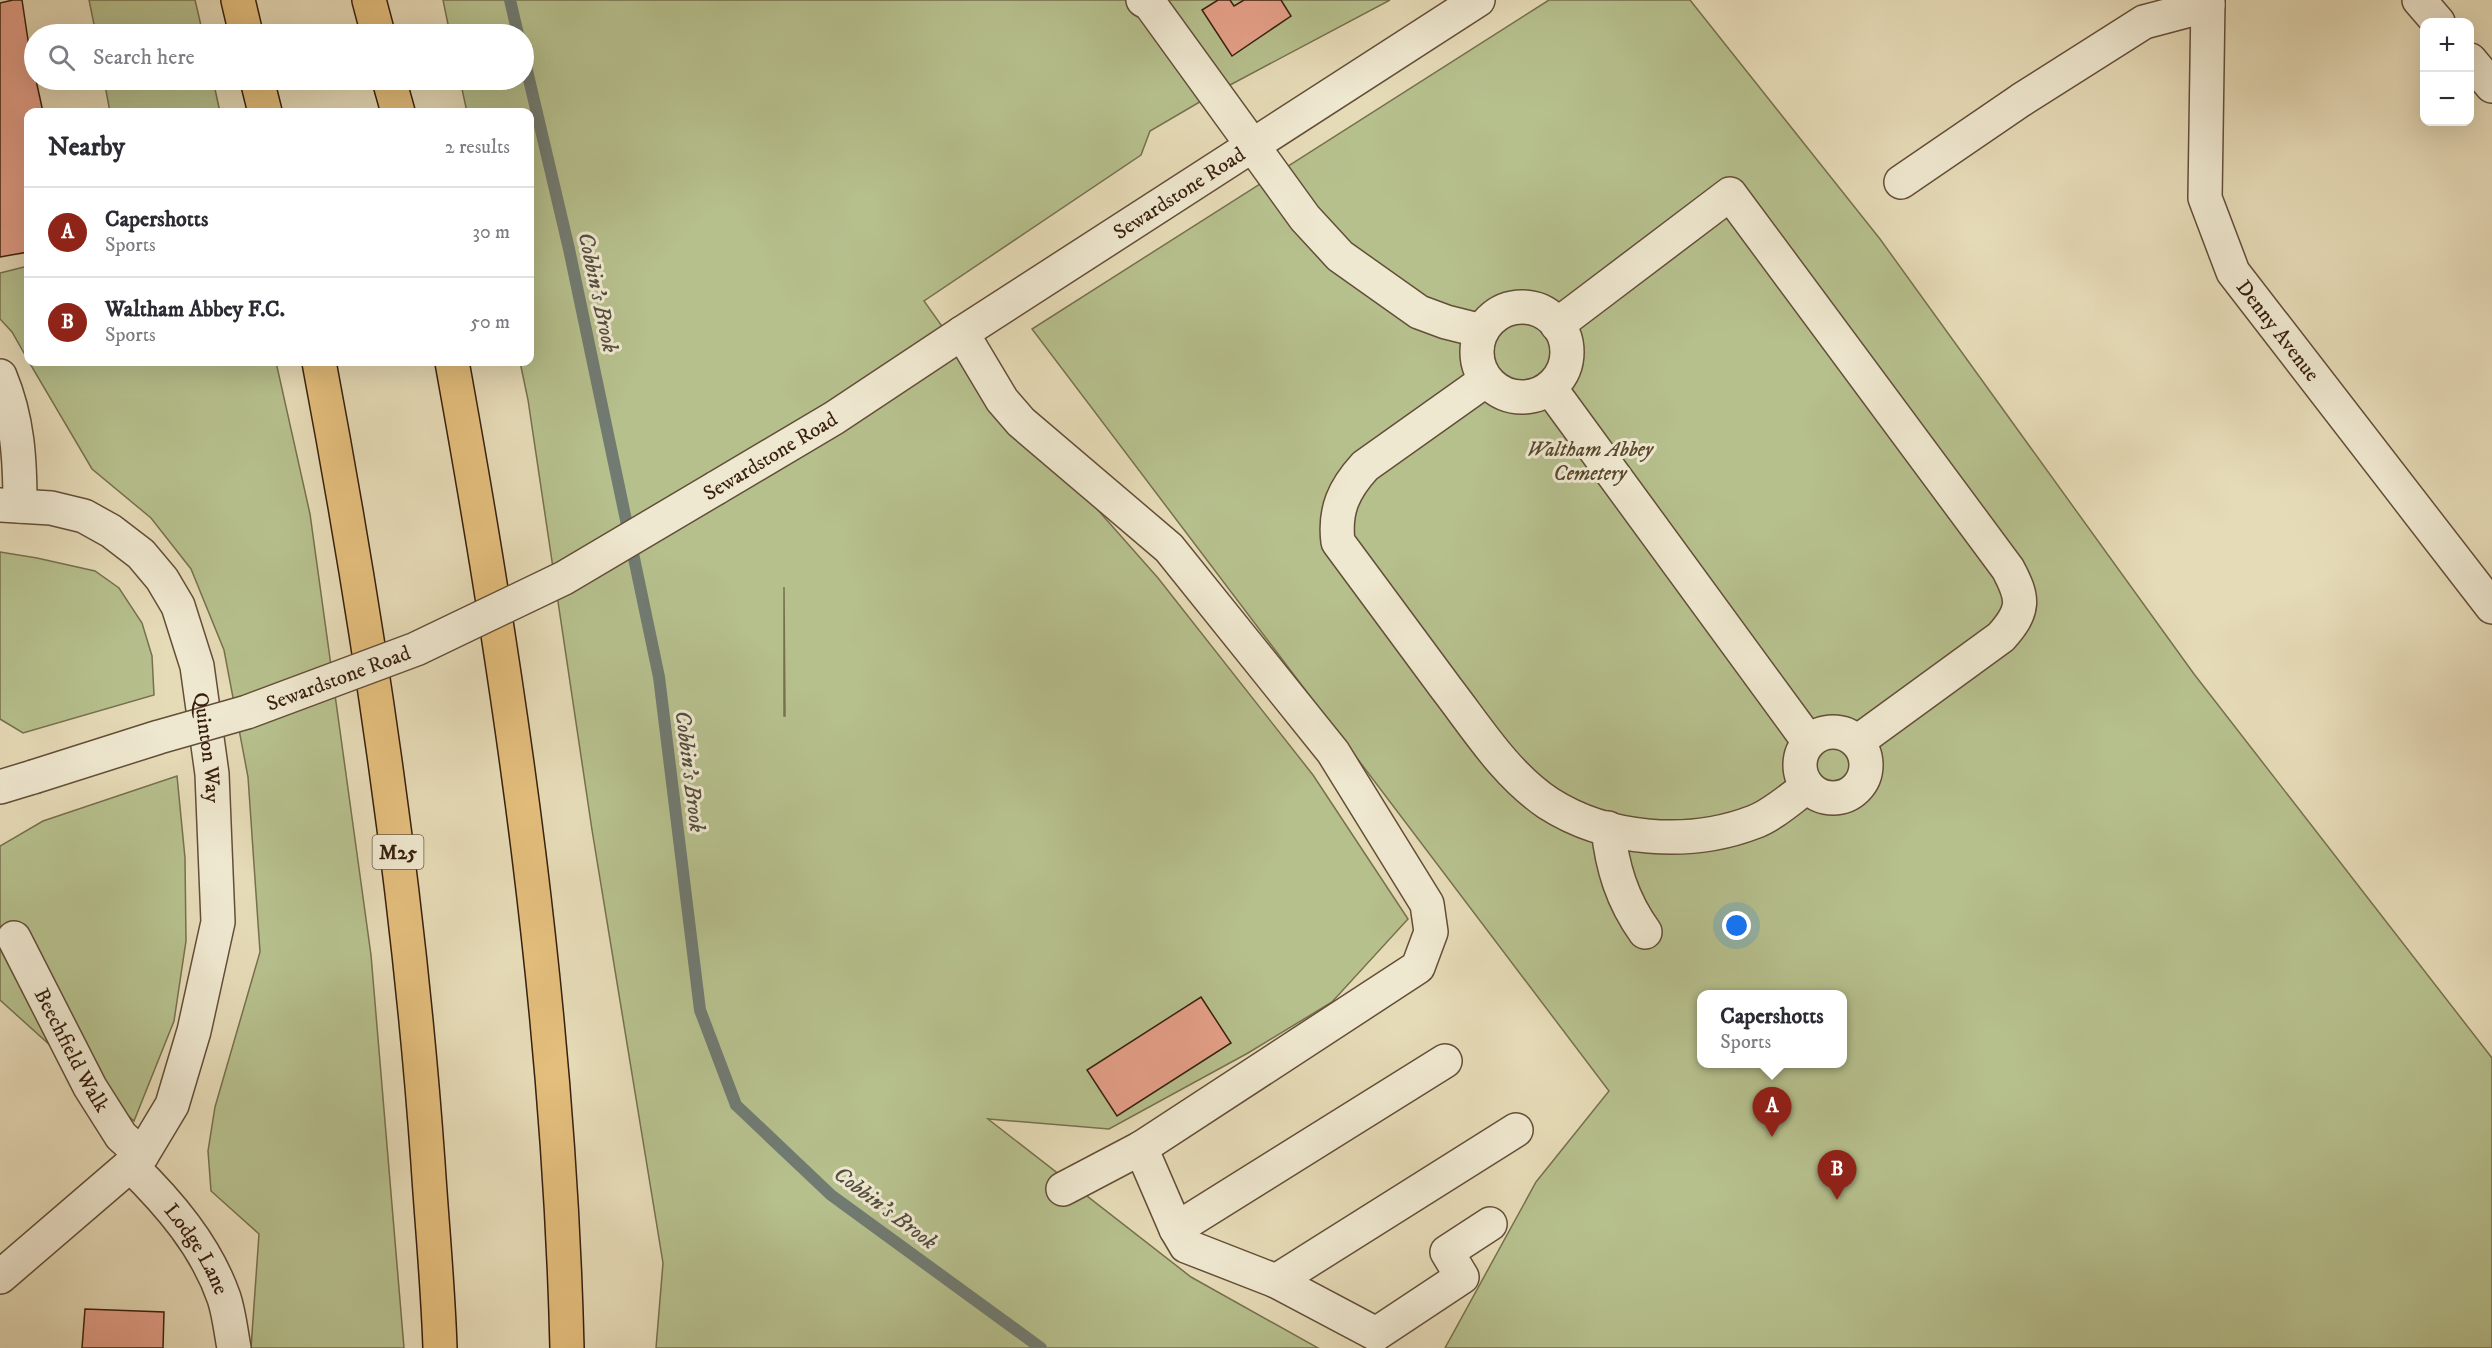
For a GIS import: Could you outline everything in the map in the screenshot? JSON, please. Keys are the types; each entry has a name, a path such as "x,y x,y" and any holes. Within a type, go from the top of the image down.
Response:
{"highway":[{"path":"238,0 244,24"},
{"path":"369,0 375,24"},
{"path":"260,90 264,108"},
{"path":"392,90 397,108"},
{"name":"M25","path":"320,366 340,471 372,666 400,866 423,1089 440,1348"},
{"path":"453,366 496,624 538,935 557,1157 567,1348"}],"street":[{"path":"1143,0 1150,4 1305,219 1340,256 1419,312 1482,331"},
{"name":"Sewardstone Road","path":"0,787 247,712 416,649 564,578 834,418 1478,0"},
{"path":"2420,0 2435,18"},
{"path":"1901,182 2021,100 2144,22 2208,2"},
{"name":"Denny Avenue","path":"2208,2 2205,198 2233,272 2492,607"},
{"path":"2474,66 2492,86"},
{"path":"1557,324 1730,194 2008,569 2020,591 2019,610 2013,624 2001,637 1857,742"},
{"path":"1527,307 1541,312 1557,324 1563,333 1567,348 1566,363 1560,376 1550,388 1538,395 1524,398 1510,396 1497,390 1486,380 1479,367 1477,353 1482,331 1497,314 1511,308 1527,307"},
{"path":"962,333 1002,400 1021,422 1169,548 1333,752 1427,904 1431,932 1418,967 1142,1148 1063,1189"},
{"path":"0,376 15,419 20,461 10,505"},
{"path":"1486,380 1365,466 1349,484 1339,504 1336,526 1338,542 1498,757 1549,803 1591,823 1661,838 1727,830 1756,821 1807,787"},
{"path":"1550,388 1809,742"},
{"name":"Quinton Way","path":"10,505 51,508 84,516 111,531 141,554 162,579 178,606 197,666 212,774 218,922 194,1031 171,1105 136,1160"},
{"path":"1827,732 1838,732 1857,742 1863,751 1865,772 1861,783 1854,791 1844,797 1833,799 1822,797 1807,787 1800,773 1799,762 1802,751 1809,742 1817,735 1827,732"},
{"path":"1608,828 1617,878 1631,911 1645,932"},
{"name":"Beechfield Walk","path":"14,938 90,1087 136,1160"},
{"path":"1176,1229 1444,1061"},
{"path":"1276,1281 1516,1130"},
{"path":"1142,1148 1176,1229 1186,1246 1276,1281 1376,1334 1462,1277 1447,1252 1490,1224"},
{"path":"0,1277 136,1160"},
{"name":"Lodge Lane","path":"136,1160 206,1257 224,1299 234,1348"}],"green space":[{"path":"89,0 195,0 201,24 94,24"},
{"path":"443,0 1390,0 1215,93 1150,131 1141,155 924,301 968,363 1158,578 1313,775 1408,919 1332,1002 1248,1053 1109,1129 988,1119 1191,1277 1318,1348 656,1348 663,1263 592,830 528,400 521,366 534,366 534,108 466,108 462,90 534,90 534,24 448,24","holes":["784,587 785,716 784,716"]},
{"name":"Waltham Abbey Cemetery","path":"1549,0 1690,0 1880,239 2194,674 2492,1058 2492,1348 1445,1348 1536,1182 1609,1091 1032,329"},
{"path":"106,90 215,90 219,108 109,108"},
{"path":"24,267 24,353 12,332 0,319 0,273"},
{"path":"31,366 277,366 310,514 371,955 404,1348 251,1348 259,1234 211,1191 208,1151 215,1107 260,952 248,777 224,650 191,569 151,518 92,469"},
{"path":"0,552 95,571 119,588 142,623 152,656 154,695 23,733 0,719"},
{"path":"177,776 185,858 186,941 174,1021 134,1121 0,1000 0,846 43,821"}],"building":[{"path":"22,0 26,24 24,90 38,90 42,108 24,108 24,253 0,257 0,3"},
{"path":"1218,0 1230,0 1234,6 1244,0 1281,0 1291,16 1232,56 1202,10"},
{"path":"1201,997 1231,1043 1117,1116 1087,1070"},
{"path":"85,1309 164,1312 163,1348 82,1348"}],"waterway":[{"name":"Cobbin's Brook","path":"510,0 516,24"},
{"name":"Cobbin's Brook","path":"532,90 569,249 659,677 700,1010 736,1105 831,1195 1041,1348"}],"place":[{"name":"Capershotts","path":"1772,1137"},
{"name":"Waltham Abbey F.C.","path":"1837,1200"}]}
